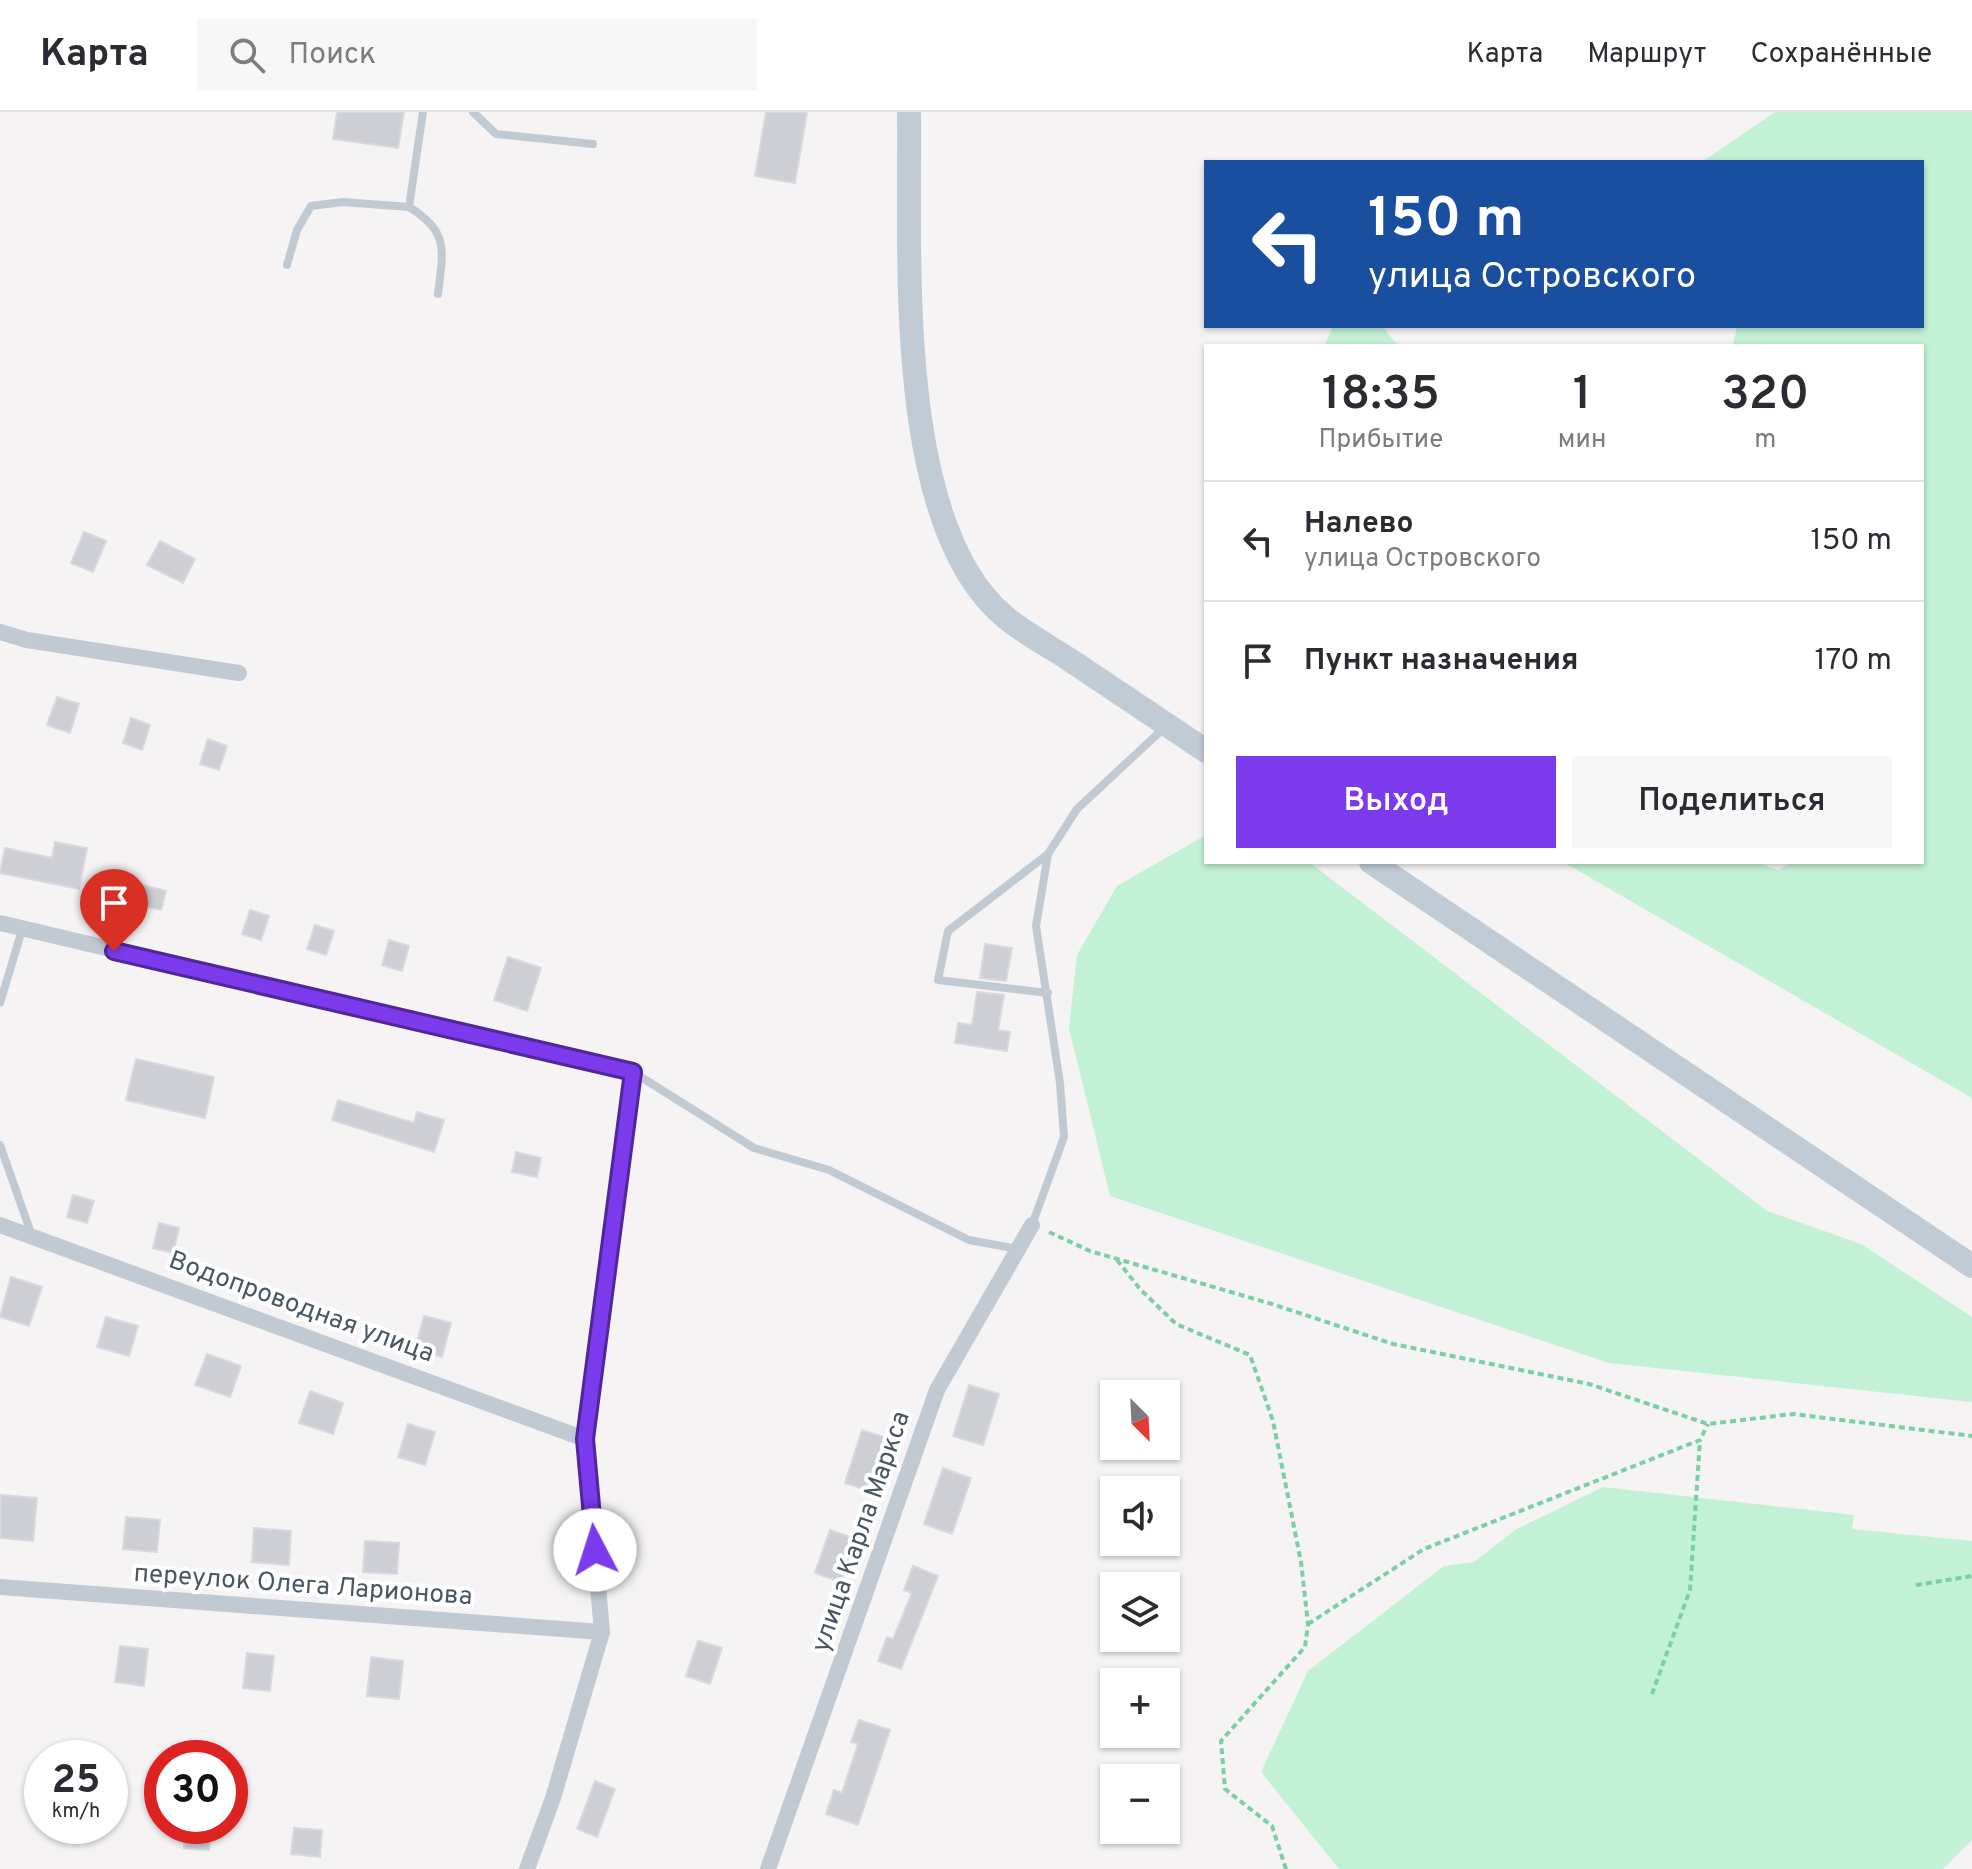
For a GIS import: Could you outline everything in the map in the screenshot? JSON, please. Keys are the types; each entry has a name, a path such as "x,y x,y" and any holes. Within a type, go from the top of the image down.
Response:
{"main road":[{"path":"909,112 913,315 919,407 928,471 944,523 974,583 1004,616 1204,750"},
{"path":"1374,864 1972,1266"}],"street":[{"path":"0,632 27,640 239,673"},
{"path":"0,923 633,1072 585,1439 602,1632 553,1798 527,1869"},
{"name":"Водопроводная улица","path":"0,1225 31,1233 585,1439"},
{"name":"улица Карла Маркса","path":"768,1869 937,1390 1032,1225"},
{"name":"переулок Олега Ларионова","path":"0,1587 602,1632"}],"lane":[{"path":"409,207 423,112"},
{"path":"473,112 496,134 593,144"},
{"path":"287,265 297,230 311,206 343,202 409,207 431,221 443,252 438,294"},
{"path":"1048,993 938,980 948,931 1048,854 1077,809 1167,725"},
{"path":"1032,1225 1064,1137 1048,993 1036,926 1048,854"},
{"path":"0,1003 22,930"},
{"path":"633,1072 754,1148 829,1170 969,1240 1018,1249"},
{"path":"0,1145 31,1233"}],"path":[{"path":"1032,1225 1116,1258 1393,1344 1589,1384 1708,1424 1793,1414 1972,1436"},
{"path":"1116,1258 1140,1289 1176,1324 1250,1355 1273,1421 1301,1562 1308,1624 1305,1647 1221,1741 1225,1789 1272,1826 1286,1869"},
{"path":"1652,1694 1690,1590 1700,1440 1708,1424"},
{"path":"1308,1624 1424,1549 1700,1440"},
{"path":"1916,1585 1972,1576"}],"green space":[{"path":"1775,112 1972,112 1972,1098 1566,864 1761,864 1778,870 1789,864 1924,864 1924,344 1733,344 1737,328 1924,328 1924,160 1705,160"},
{"path":"1332,328 1384,328 1396,344 1325,344"},
{"path":"1204,836 1204,864 1312,864 1767,1211 1861,1244 1972,1317 1972,1402 1609,1363 1110,1196 1069,1028 1077,955 1117,886"},
{"path":"1603,1487 1854,1515 1852,1529 1972,1541 1972,1840 1943,1869 1339,1869 1261,1772 1308,1671 1444,1566 1474,1562 1515,1530"}],"building":[{"path":"337,112 404,112 398,148 333,139"},
{"path":"766,112 807,112 795,183 755,176"},
{"path":"84,532 106,541 93,572 71,563"},
{"path":"160,541 195,559 183,583 147,565"},
{"path":"57,697 79,704 70,733 47,725"},
{"path":"131,718 150,725 142,750 123,743"},
{"path":"208,739 227,746 219,770 200,764"},
{"path":"55,842 87,848 79,889 0,873 5,848 52,858"},
{"path":"122,880 166,891 161,910 117,899"},
{"path":"250,910 269,916 261,940 242,934"},
{"path":"315,925 334,931 326,955 307,949"},
{"path":"389,940 409,946 402,971 382,965"},
{"path":"985,944 1012,948 1006,981 980,978"},
{"path":"508,957 541,968 527,1011 494,1000"},
{"path":"977,992 1004,995 998,1030 1010,1032 1007,1051 955,1043 958,1023 972,1025"},
{"path":"136,1059 214,1077 205,1118 126,1100"},
{"path":"338,1100 414,1123 417,1112 444,1120 434,1152 332,1120"},
{"path":"516,1152 541,1158 537,1177 512,1172"},
{"path":"73,1195 94,1201 87,1223 67,1217"},
{"path":"159,1223 179,1228 173,1253 153,1248"},
{"path":"11,1277 42,1287 29,1326 0,1317"},
{"path":"424,1316 451,1323 442,1357 415,1350"},
{"path":"106,1317 138,1326 129,1356 97,1347"},
{"path":"207,1354 241,1366 230,1397 195,1385"},
{"path":"969,1385 999,1394 983,1445 953,1436"},
{"path":"310,1391 343,1403 333,1434 299,1423"},
{"path":"408,1424 435,1432 425,1465 398,1457"},
{"path":"862,1430 889,1439 873,1492 845,1483"},
{"path":"943,1468 971,1478 952,1534 924,1524"},
{"path":"1,1495 37,1498 33,1541 0,1538"},
{"path":"126,1517 160,1520 157,1552 123,1549"},
{"path":"254,1528 291,1531 289,1565 252,1562"},
{"path":"830,1530 856,1539 841,1582 815,1573"},
{"path":"365,1541 399,1543 397,1574 363,1572"},
{"path":"913,1566 938,1576 901,1669 878,1661 887,1637 893,1639 912,1593 904,1590"},
{"path":"698,1641 722,1648 710,1684 686,1676"},
{"path":"120,1646 148,1649 144,1686 115,1682"},
{"path":"247,1653 274,1656 270,1691 243,1688"},
{"path":"371,1657 403,1661 399,1699 367,1696"},
{"path":"859,1720 890,1730 858,1825 826,1814 834,1790 842,1793 858,1744 851,1742"},
{"path":"595,1781 615,1789 597,1837 577,1829"},
{"path":"294,1828 322,1830 320,1857 291,1854"},
{"path":"184,1844 210,1844 209,1850 184,1848"}],"route":[{"path":"114,951 633,1072 585,1439 595,1550"}]}
